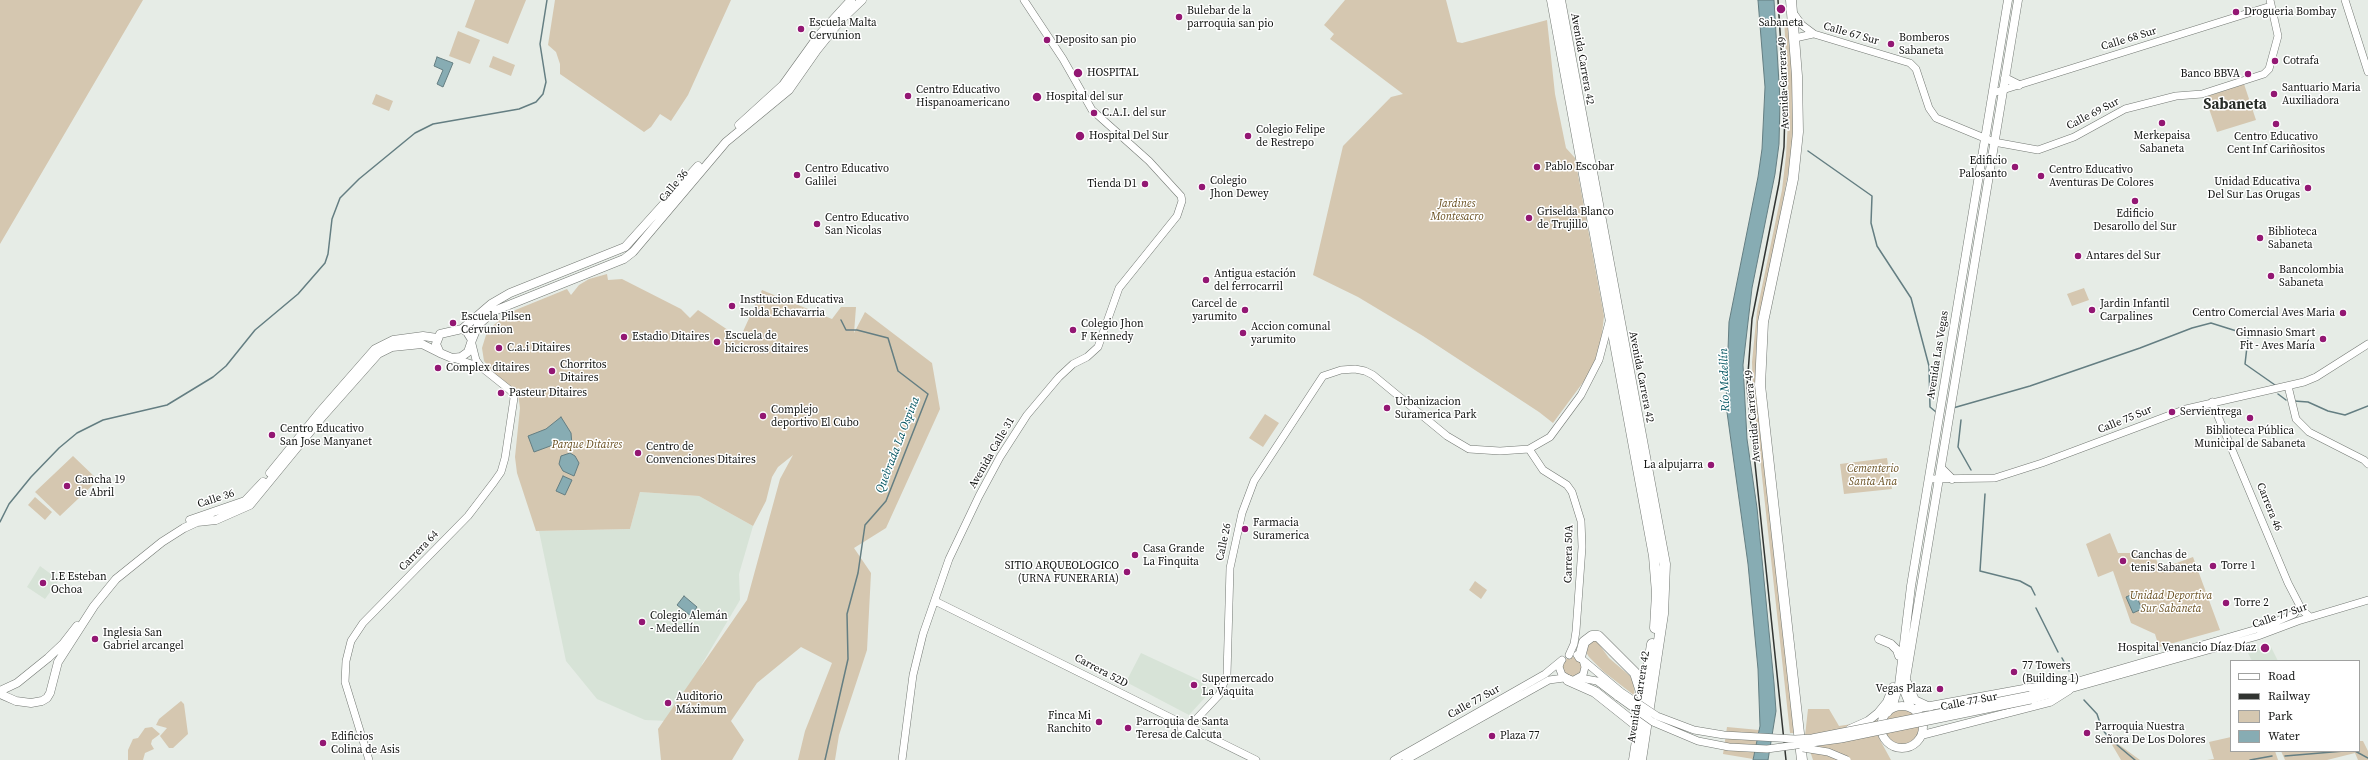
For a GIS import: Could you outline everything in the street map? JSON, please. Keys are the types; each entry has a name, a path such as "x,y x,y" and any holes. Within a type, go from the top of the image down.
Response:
{"highway":[{"name":"Avenida Carrera 42","path":"1552,0 1590,214 1620,370 1657,583 1656,617 1634,760"},
{"name":"Avenida Carrera 42","path":"1560,0 1631,389 1664,558 1664,614 1641,760"},
{"name":"Avenida Carrera 49","path":"1792,0 1798,96 1796,154 1765,310 1761,349 1760,385 1802,760"},
{"path":"1590,214 1594,187"},
{"path":"1620,370 1631,389"},
{"path":"1582,658 1581,646 1587,638 1596,636 1600,638 1635,673 1643,701"},
{"path":"1566,679 1595,692 1639,727"}],"main road":[{"name":"Avenida Las Vegas","path":"1888,712 1894,701 1899,685 1929,479 2008,0"},
{"name":"Avenida Las Vegas","path":"1913,709 1906,698 1906,678 2018,0"},
{"name":"Calle 36","path":"462,329 491,304 510,293 625,247 720,143 783,85 819,35 858,1"},
{"name":"Calle 36","path":"472,342 478,325 494,311 624,259 633,252 726,142 789,90 816,50 858,1"},
{"path":"2005,78 2019,85"},
{"path":"462,329 467,332 472,342 468,352 462,357 452,358 440,353 436,344 437,338 445,332 462,329"},
{"name":"Calle 36","path":"0,692 17,683 48,658 68,638 90,604 113,576 133,558 182,522 236,505 251,496 319,413 373,351 386,342 393,340 423,336 437,338"},
{"name":"Calle 36","path":"55,667 94,606 116,579 162,542 184,528 196,522 216,520 250,505 323,416 378,354 392,347 422,344 440,353"},
{"path":"1941,468 1952,479"},
{"path":"1846,731 1868,721 1883,707 1889,698 1907,628"},
{"path":"1878,638 1895,647 1899,656"},
{"path":"0,692 11,699 37,703 42,701 50,693 55,667 48,658"},
{"path":"1906,678 1913,697 1930,708"},
{"path":"11,699 17,683"},
{"path":"2067,687 2050,702 1922,735 1914,745 1908,748 1897,748 1890,745 1883,736 1881,730 1882,723 1888,712 1899,706 1913,709 1930,708 2029,688 2067,687"},
{"path":"1947,704 1941,711 1940,718 1944,724 1953,727"},
{"path":"1913,709 1922,718 1922,735"}],"street":[{"name":"Avenida Calle 31","path":"902,760 913,675 923,634 950,559 979,496 1017,429 1059,377 1073,364 1087,357 1098,346 1119,288 1177,216 1182,201 1181,196 1149,160 1092,110 1062,59 1024,0"},
{"path":"2345,0 2368,72"},
{"name":"Calle 68 Sur","path":"1993,93 2271,3"},
{"name":"Calle 69 Sur","path":"1933,115 1942,121 1994,142 2034,150 2042,150 2074,137 2119,112 2153,101 2202,94 2267,72 2278,36 2271,3"},
{"name":"Calle 67 Sur","path":"1792,11 1802,25 1814,34 1906,61 1916,69 1933,115"},
{"name":"Calle 67 Sur","path":"1794,38 1814,34"},
{"path":"2119,112 2127,115"},
{"path":"1529,449 1550,437 1585,389 1602,352 1610,318"},
{"name":"Carrera 64","path":"369,760 346,682 348,650 355,633 468,516 501,472 514,398 511,391 482,367 476,360 472,342"},
{"name":"Calle 75 Sur","path":"1929,479 1995,478 2081,450 2162,417 2212,402 2288,386 2316,377 2368,344"},
{"name":"Carrera 64","path":"452,358 482,367"},
{"name":"Calle 26","path":"1188,728 1219,695 1227,675 1228,590 1231,562 1242,513 1254,481 1323,376 1329,372 1355,369 1373,375 1398,397 1462,446 1489,451 1529,449"},
{"path":"2288,386 2296,420 2319,439 2357,456 2368,464"},
{"name":"Carrera 46","path":"2212,402 2288,583 2300,606 2310,617"},
{"name":"Carrera 50A","path":"1529,449 1543,470 1567,485 1572,492 1581,521 1582,548 1576,632 1574,644 1569,655"},
{"name":"Calle 77 Sur","path":"2067,687 2258,636 2310,617 2368,600"},
{"name":"Carrera 52D","path":"935,601 1041,652 1196,732 1256,760"},
{"name":"Calle 77 Sur","path":"1582,658 1620,695 1653,722 1698,742 1747,749 1795,747 2030,698 2253,630 2294,614 2300,606"},
{"path":"2294,614 2299,616 2298,621"},
{"path":"1569,655 1582,658 1585,667 1580,678 1566,679 1560,672 1562,660 1569,655"},
{"name":"Calle 77 Sur","path":"1394,760 1545,674 1562,660"},
{"name":"Calle 77 Sur","path":"1580,678 1598,681 1657,716 1683,727 1711,734 1795,739 2030,698"},
{"name":"Calle 77 Sur","path":"1406,760 1549,680 1566,679"},
{"path":"1194,722 1196,732"},
{"path":"1181,724 1182,734"},
{"path":"1795,747 1828,752 1847,760"}],"shaded area":[{"name":"Colegio Alemán - Medellín","path":"640,492 699,496 753,526 739,574 740,600 702,664 691,722 645,720 597,699 566,661 539,531 630,529"},
{"name":"I.E Esteban Ochoa","path":"40,566 59,580 45,599 27,587"},
{"name":"Hospital Venancio Díaz Díaz","path":"2269,643 2278,660 2252,660 2248,653"},
{"path":"1141,653 1199,680 1212,690 1189,715 1126,682"}],"green space":[{"path":"0,0 143,0 0,244"},
{"path":"475,0 526,0 508,44 465,27"},
{"path":"555,0 731,0 688,95 671,121 660,114 651,127 644,132 560,74 560,64 556,52 548,45"},
{"name":"Jardines Montesacro","path":"1345,0 1446,0 1457,42 1462,43 1547,20 1555,94 1566,148 1575,158 1604,316 1600,351 1587,377 1553,423 1539,412 1423,336 1358,297 1313,275 1343,146 1391,97 1403,94 1330,39 1334,34 1324,25"},
{"path":"1789,18 1794,85 1792,153 1759,327 1797,733 1790,733 1753,394 1752,362 1757,311 1782,190 1786,156 1789,104 1784,19"},
{"path":"458,31 480,40 470,64 449,56"},
{"path":"493,56 515,65 511,76 489,67"},
{"path":"2244,84 2256,120 2217,132 2205,97"},
{"path":"376,94 393,101 389,111 372,104"},
{"name":"Parque Ditaires","path":"607,274 608,280 622,279 681,309 690,318 698,310 740,338 762,290 832,319 841,307 856,307 854,333 865,312 932,363 940,409 886,528 854,548 871,573 867,650 839,735 835,760 798,760 805,731 832,663 801,647 757,683 731,721 744,740 732,760 661,760 658,729 747,600 780,479 793,455 778,467 772,477 766,501 753,526 699,496 640,492 630,529 536,531 517,473 515,457 520,408 518,394 495,374 484,361 482,348 489,329 508,313 567,289 571,295 579,285 589,279"},
{"path":"2084,288 2089,300 2072,306 2067,294"},
{"path":"1265,414 1279,423 1263,447 1249,438"},
{"name":"Cancha 19 de Abril","path":"73,456 98,480 60,516 35,492"},
{"name":"Cementerio Santa Ana","path":"1887,458 1892,489 1844,494 1840,464"},
{"path":"35,497 52,512 45,520 28,505"},
{"name":"Unidad Deportiva Sur Sabaneta","path":"2110,533 2118,553 2141,553 2156,559 2160,569 2193,557 2220,630 2159,647 2155,634 2131,623 2113,571 2098,577 2086,544"},
{"path":"1475,581 1487,590 1481,599 1469,590"},
{"path":"1596,640 1609,658 1630,676 1633,681 1635,696 1604,672 1589,657 1586,652 1587,643"},
{"path":"1572,657 1579,660 1582,667 1579,674 1572,677 1565,674 1562,667 1565,660"},
{"path":"181,701 184,704 188,734 173,748 169,748 160,736 167,728 156,725 159,719"},
{"path":"1808,709 1829,709 1839,726 1879,720 1877,724 1880,740 1891,760 1813,760 1805,736"},
{"path":"1905,710 1914,715 1918,720 1918,734 1914,739 1909,743 1899,744 1895,743 1886,734 1885,724 1886,720 1895,711"},
{"path":"152,727 160,734 152,740 151,744 154,749 145,753 143,760 128,760 128,750 133,739 138,738 145,728"},
{"path":"1727,727 1759,730 1753,759 1723,754"},
{"path":"2230,737 2230,752 2275,752 2278,760 2207,760 2214,759 2209,742"},
{"path":"2114,741 2140,760 2121,760 2111,743"},
{"path":"2360,741 2363,741 2368,751 2368,760 2358,760 2355,753 2327,760 2285,760 2281,752 2360,752"}],"water":[{"path":"1758,0 1774,0 1780,100 1779,144 1775,174 1752,288 1743,365 1747,439 1757,508 1776,711 1768,760 1753,760 1760,726 1758,669 1748,564 1726,405 1729,322 1758,177 1762,149 1765,87"},
{"path":"437,57 453,63 443,87 437,84 443,70 434,66"},
{"path":"561,417 571,433 572,445 553,445 534,452 528,436 546,429"},
{"path":"570,453 575,456 579,463 574,476 563,471 559,464 561,456"},
{"path":"563,476 572,480 565,495 556,491"},
{"path":"2135,593 2142,609 2133,613 2126,597"},
{"path":"684,596 697,607 691,616 677,605"}],"waterway":[{"path":"0,522 9,504 31,477 59,448 77,433 103,420 167,405 213,377 226,366 255,330 298,294 325,263 328,254 332,219 340,198 359,179 415,133 433,124 519,109 536,102 543,94 546,82 540,44 547,0"},
{"path":"1808,151 1872,196 1871,223 1877,246 1911,298 1929,366 1930,407 1936,412"},
{"name":"Quebrada La Ospina","path":"825,760 848,659 847,614 858,573 865,525 886,501 928,394 898,371 888,338 857,330 846,330 841,320"},
{"path":"1953,408 2030,386 2140,348 2192,328 2211,323 2246,334 2248,338 2245,364 2275,385"},
{"path":"2278,394 2286,400"},
{"path":"2294,401 2308,402 2328,411 2345,415 2368,406"},
{"path":"1961,420 1958,447 1971,470"},
{"path":"1985,494 1980,571 2020,581 2031,587 2035,595"},
{"path":"2036,608 2058,652"},
{"path":"2062,658 2069,671"},
{"path":"2084,700 2097,714 2102,729 2110,739 2135,760"},
{"path":"2285,756 2332,752"},
{"path":"2357,752 2368,758"},
{"path":"2250,760 2272,756"}],"railway":[{"path":"1778,0 1785,108 1784,147 1779,183 1752,319 1747,387 1786,760"}],"place":[{"name":"Sabaneta","path":"1781,9"},
{"name":"Drogueria Bombay","path":"2236,12"},
{"name":"Bulebar de la parroquia san pio","path":"1179,17"},
{"name":"Escuela Malta Cervunion","path":"801,29"},
{"name":"Deposito san pio","path":"1047,40"},
{"name":"Bomberos Sabaneta","path":"1891,44"},
{"name":"Cotrafa","path":"2275,61"},
{"name":"HOSPITAL","path":"1078,73"},
{"name":"Banco BBVA","path":"2248,74"},
{"name":"Santuario Maria Auxiliadora","path":"2274,94"},
{"name":"Centro Educativo Hispanoamericano","path":"908,96"},
{"name":"Hospital del sur","path":"1037,97"},
{"name":"C.A.I. del sur","path":"1094,113"},
{"name":"Merkepaisa Sabaneta","path":"2162,123"},
{"name":"Centro Educativo Cent Inf Cariñositos","path":"2276,124"},
{"name":"Hospital Del Sur","path":"1080,136"},
{"name":"Colegio Felipe de Restrepo","path":"1248,136"},
{"name":"Pablo Escobar","path":"1537,167"},
{"name":"Edificio Palosanto","path":"2015,167"},
{"name":"Centro Educativo Galilei","path":"797,175"},
{"name":"Centro Educativo Aventuras De Colores","path":"2041,176"},
{"name":"Tienda D1","path":"1145,184"},
{"name":"Colegio Jhon Dewey","path":"1202,187"},
{"name":"Unidad Educativa Del Sur Las Orugas","path":"2308,188"},
{"name":"Edificio Desarollo del Sur","path":"2135,201"},
{"name":"Griselda Blanco de Trujillo","path":"1529,218"},
{"name":"Centro Educativo San Nicolas","path":"817,224"},
{"name":"Biblioteca Sabaneta","path":"2260,238"},
{"name":"Antares del Sur","path":"2078,256"},
{"name":"Bancolombia Sabaneta","path":"2271,276"},
{"name":"Antigua estación del ferrocarril","path":"1206,280"},
{"name":"Institucion Educativa Isolda Echavarria","path":"732,306"},
{"name":"Carcel de yarumito","path":"1245,310"},
{"name":"Jardin Infantil Carpalines","path":"2092,310"},
{"name":"Centro Comercial Aves Maria","path":"2343,313"},
{"name":"Escuela Pilsen Cervunion","path":"453,323"},
{"name":"Colegio Jhon F Kennedy","path":"1073,330"},
{"name":"Accion comunal yarumito","path":"1243,333"},
{"name":"Estadio Ditaires","path":"624,337"},
{"name":"Gimnasio Smart Fit - Aves María","path":"2323,339"},
{"name":"Escuela de bicicross ditaires","path":"717,342"},
{"name":"C.a.i Ditaires","path":"499,348"},
{"name":"Complex ditaires","path":"438,368"},
{"name":"Chorritos Ditaires","path":"552,371"},
{"name":"Pasteur Ditaires","path":"501,393"},
{"name":"Urbanizacion Suramerica Park","path":"1387,408"},
{"name":"Servientrega","path":"2172,412"},
{"name":"Complejo deportivo El Cubo","path":"763,416"},
{"name":"Biblioteca Pública Municipal de Sabaneta","path":"2250,418"},
{"name":"Centro Educativo San Jose Manyanet","path":"272,435"},
{"name":"Centro de Convenciones Ditaires","path":"638,453"},
{"name":"La alpujarra","path":"1711,465"},
{"name":"Cancha 19 de Abril","path":"67,486"},
{"name":"Farmacia Suramerica","path":"1245,529"},
{"name":"Casa Grande La Finquita","path":"1135,555"},
{"name":"Canchas de tenis Sabaneta","path":"2123,561"},
{"name":"Torre 1","path":"2213,566"},
{"name":"SITIO ARQUEOLOGICO (URNA FUNERARIA)","path":"1127,572"},
{"name":"I.E Esteban Ochoa","path":"43,583"},
{"name":"Torre 2","path":"2226,603"},
{"name":"Colegio Alemán - Medellín","path":"642,622"},
{"name":"Inglesia San Gabriel arcangel","path":"95,639"},
{"name":"Hospital Venancio Díaz Díaz","path":"2265,648"},
{"name":"77 Towers (Building 1)","path":"2014,672"},
{"name":"Supermercado La Vaquita","path":"1194,685"},
{"name":"Vegas Plaza","path":"1940,689"},
{"name":"Auditorio Máximum","path":"668,703"},
{"name":"Finca Mi Ranchito","path":"1099,722"},
{"name":"Parroquia de Santa Teresa de Calcuta","path":"1128,728"},
{"name":"Parroquia Nuestra Señora De Los Dolores","path":"2087,733"},
{"name":"Plaza 77","path":"1492,736"},
{"name":"Edificios Colina de Asis","path":"323,743"}],"district":[{"name":"Sabaneta","path":"2235,105"}],"water label":[{"name":"Río Medellín","path":"1725,380"}]}
